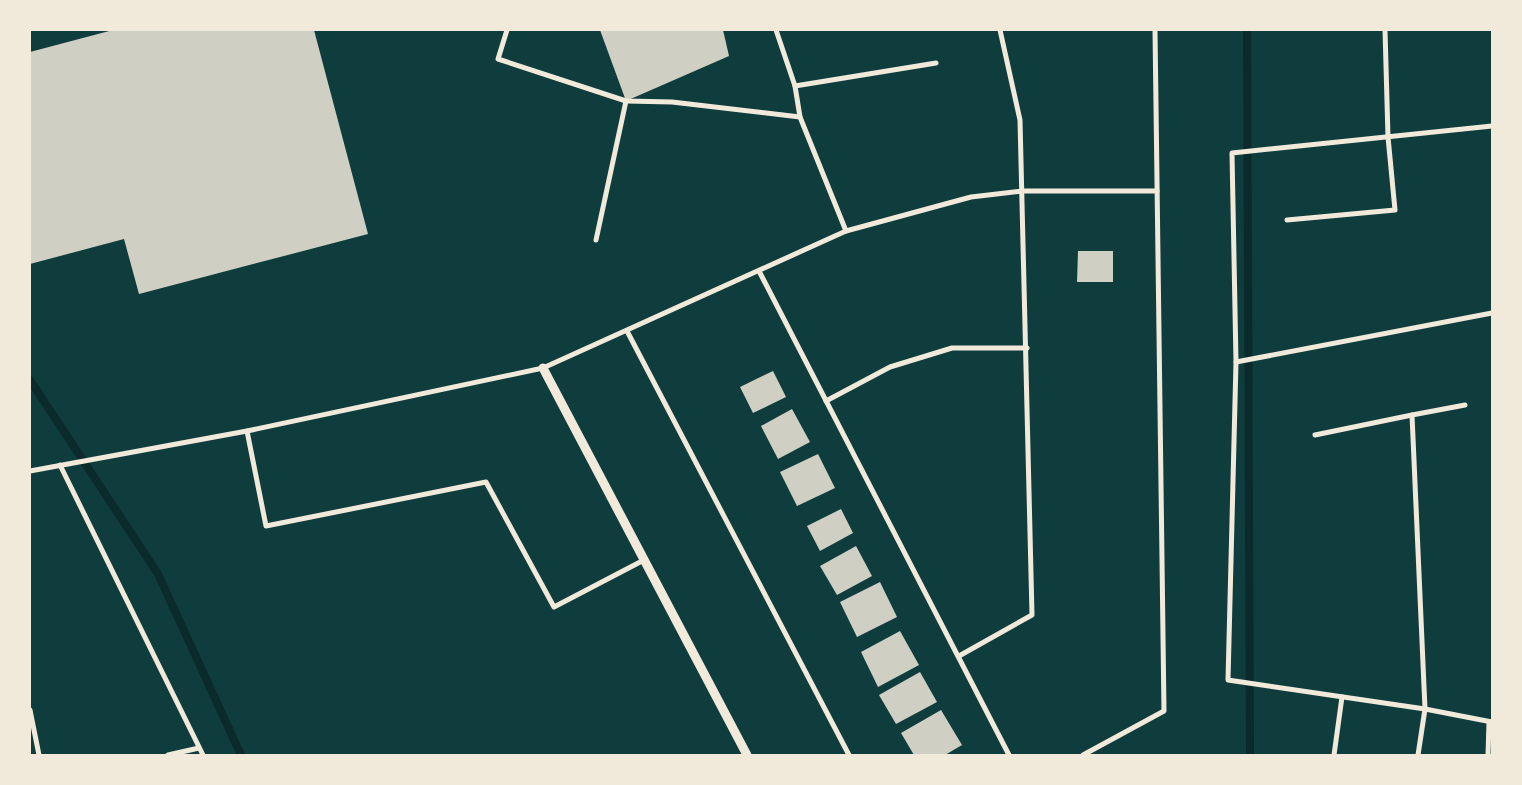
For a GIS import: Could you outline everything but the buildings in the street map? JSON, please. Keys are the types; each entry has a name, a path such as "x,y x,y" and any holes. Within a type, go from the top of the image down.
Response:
{"street":[{"path":"507,30 498,59 626,101 672,102 800,117"},
{"path":"776,30 795,86 800,117 846,231"},
{"path":"959,656 1032,615 1020,120 1000,30"},
{"path":"1083,755 1164,711 1155,30"},
{"path":"1287,220 1395,210 1388,137 1385,30"},
{"path":"795,86 936,63"},
{"path":"596,240 626,101"},
{"path":"1488,755 1491,722 1425,709 1228,680 1236,362 1232,153 1492,126"},
{"path":"30,471 247,431 543,368 846,231 971,197 1023,191 1157,191"},
{"path":"759,271 1009,755"},
{"path":"1236,362 1492,313"},
{"path":"627,331 849,755"},
{"path":"826,401 890,367 952,348 1027,348"},
{"path":"543,368 747,755"},
{"path":"1315,435 1465,406"},
{"path":"1412,415 1425,709 1418,755"},
{"path":"247,431 266,526 486,482 554,607 644,560"},
{"path":"60,465 203,755"},
{"path":"1334,755 1342,697"},
{"path":"30,710 39,755"},
{"path":"168,755 199,748"}],"waterway":[{"path":"1247,30 1250,755"},
{"path":"30,380 158,574 241,755"}]}
